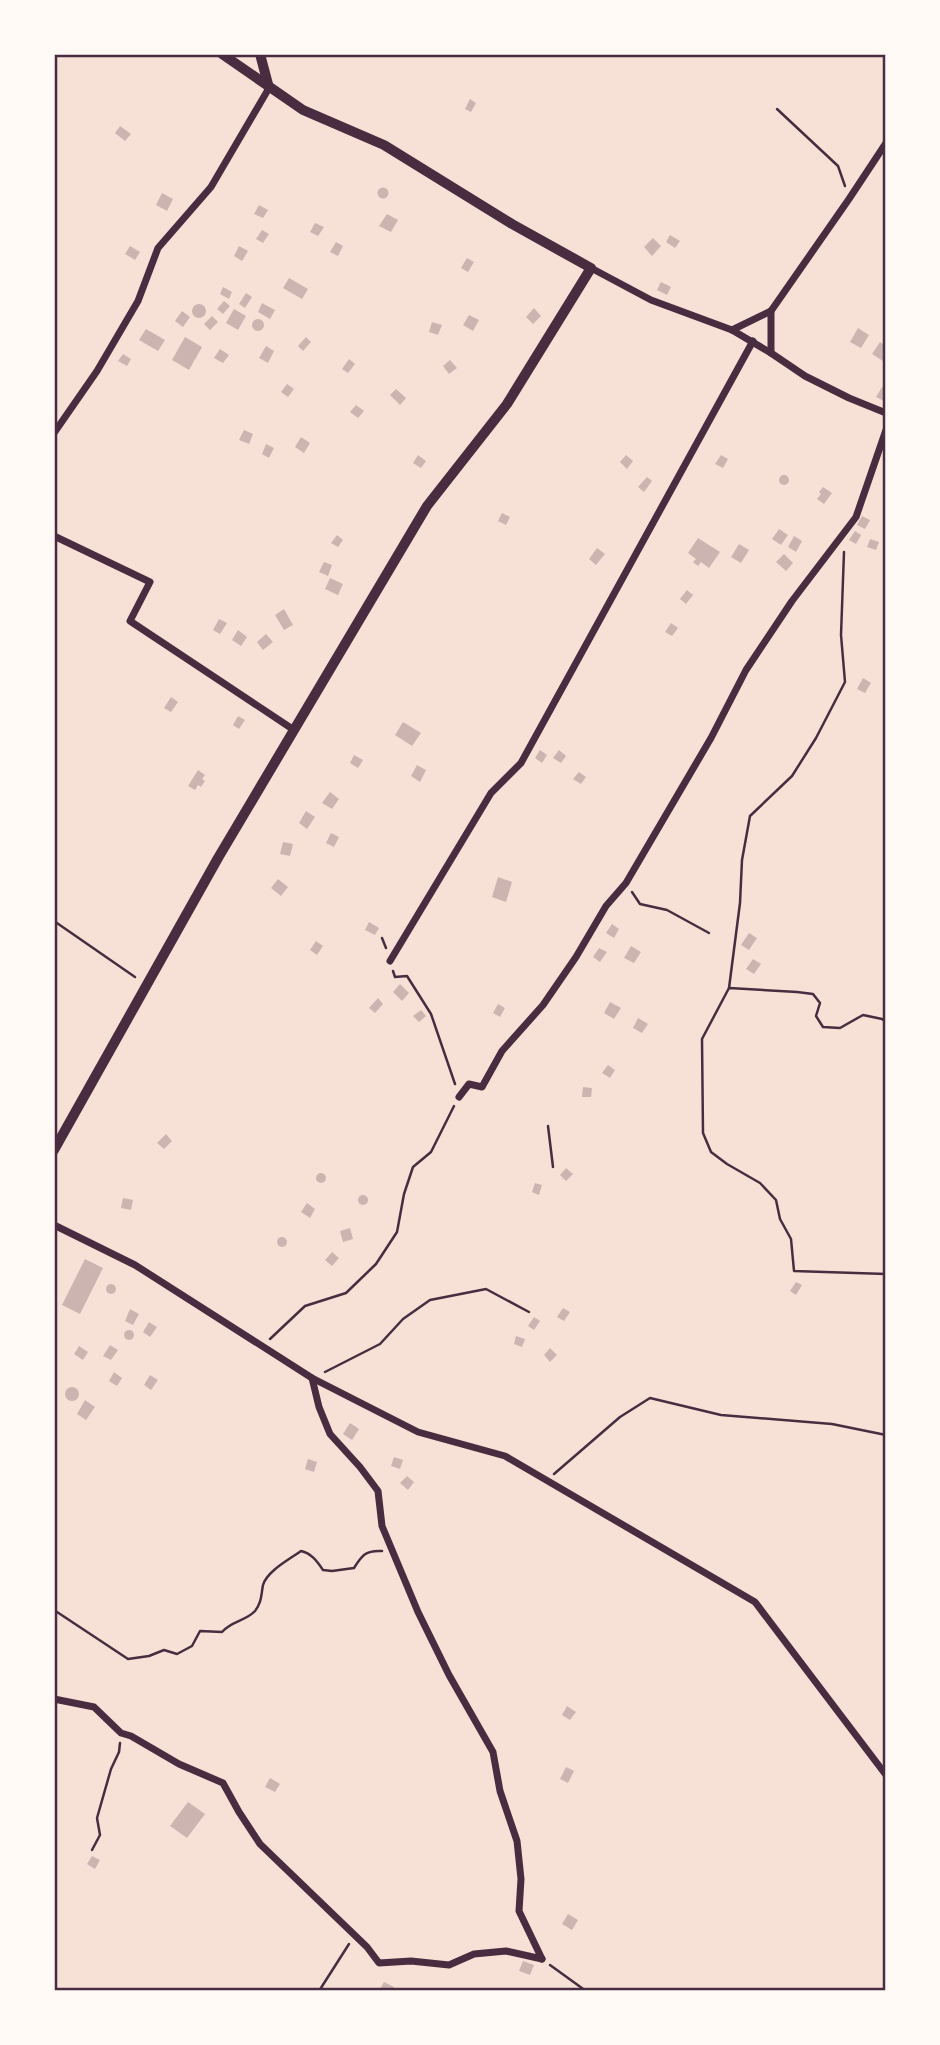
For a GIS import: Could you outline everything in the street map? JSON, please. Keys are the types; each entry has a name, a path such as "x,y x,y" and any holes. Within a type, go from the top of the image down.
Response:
{"street":[{"path":"222,54 303,110 384,145 512,224 591,268 651,300 732,330 805,376 886,413"},
{"path":"54,433 97,371 138,301 158,248 211,187 269,88 260,54"},
{"path":"732,330 771,311 886,143"},
{"path":"54,1150 218,858 427,506 507,404 591,268"},
{"path":"771,311 771,353"},
{"path":"390,961 491,793 521,763 753,341"},
{"path":"459,1097 469,1084 482,1087 502,1051 543,1005 606,906 626,883 711,738 746,670 792,601 856,517 886,430"},
{"path":"54,536 150,583 130,621 294,730"},
{"path":"54,1225 135,1265 312,1378 418,1432 505,1456 755,1602 886,1775"},
{"path":"312,1378 330,1434 360,1466 378,1491 382,1526 418,1612 449,1675 494,1752 500,1791 517,1841 522,1879 519,1911 542,1959"},
{"path":"54,1699 94,1707 121,1733 131,1735 179,1764 223,1783 260,1844 379,1963 411,1961 449,1965 474,1954 506,1951 542,1959"}],"path":[{"path":"778,109 838,166 849,200"},
{"path":"844,531 841,635 845,682 792,776 750,816 742,860 740,903 729,988 702,1039 704,1133 711,1152 760,1183 776,1200 780,1219 791,1239 794,1270 886,1274"},
{"path":"626,883 640,904 667,911 709,933"},
{"path":"54,922 147,985"},
{"path":"263,1346 305,1306 346,1293 376,1264 397,1232 404,1194 413,1167 431,1152 459,1097 431,1014 407,976 395,977 382,938"},
{"path":"729,988 813,994 820,1003 816,1016 823,1027 840,1028 863,1015 886,1022"},
{"path":"548,1126 553,1167"},
{"path":"312,1378 380,1344 403,1320 430,1300 486,1289 529,1312"},
{"path":"546,1480 620,1417 650,1398 721,1416 832,1424 886,1435"},
{"path":"54,1609 128,1658 149,1656 164,1650 177,1654 192,1646 200,1631 222,1632 228,1625 250,1616 262,1599 264,1582 301,1551 316,1560 323,1570 332,1571 354,1568 371,1550 392,1550"},
{"path":"92,1850 100,1835 97,1818 111,1769 119,1752 121,1733"},
{"path":"319,1991 354,1936"},
{"path":"542,1959 586,1991"}],"building":[{"path":"470,99 476,103 471,112 465,109"},
{"path":"120,126 131,134 125,141 115,133"},
{"path":"383,187 389,193 383,199 377,193"},
{"path":"162,193 173,199 167,211 156,205"},
{"path":"259,205 268,210 263,218 254,214"},
{"path":"387,214 398,220 391,232 379,226"},
{"path":"315,223 324,227 318,236 310,232"},
{"path":"262,230 269,234 263,243 256,239"},
{"path":"670,235 680,241 675,248 666,242"},
{"path":"653,238 661,246 652,256 644,247"},
{"path":"336,242 343,246 338,256 330,252"},
{"path":"130,246 140,252 135,260 125,254"},
{"path":"239,246 248,251 242,261 234,256"},
{"path":"467,258 474,262 468,272 461,268"},
{"path":"289,278 308,289 302,299 283,288"},
{"path":"661,282 671,287 667,295 657,290"},
{"path":"223,287 232,292 229,299 220,294"},
{"path":"246,293 252,297 245,308 239,304"},
{"path":"224,301 230,306 223,314 217,309"},
{"path":"262,303 275,310 270,319 258,312"},
{"path":"199,304 204,306 204,316 199,318 194,316 192,311 194,306"},
{"path":"534,308 541,316 533,324 526,317"},
{"path":"234,309 246,316 238,330 226,323"},
{"path":"182,311 190,317 183,327 175,321"},
{"path":"469,315 479,320 473,331 463,325"},
{"path":"212,316 218,322 210,330 204,324"},
{"path":"258,319 264,325 258,331 252,325"},
{"path":"432,322 442,325 438,335 429,332"},
{"path":"858,328 869,335 861,348 850,342"},
{"path":"146,329 165,340 158,351 139,340"},
{"path":"185,337 202,347 189,370 172,360"},
{"path":"306,337 311,342 303,351 298,346"},
{"path":"880,342 886,346 886,363 872,354"},
{"path":"266,346 274,351 268,363 259,358"},
{"path":"220,349 229,355 223,363 214,358"},
{"path":"123,354 131,359 127,366 118,361"},
{"path":"349,359 355,364 348,373 342,369"},
{"path":"450,360 457,368 449,374 443,366"},
{"path":"287,384 294,389 288,397 281,392"},
{"path":"882,387 886,389 884,401 876,397"},
{"path":"396,389 406,398 400,405 390,395"},
{"path":"356,405 364,411 358,418 350,412"},
{"path":"244,430 253,434 249,444 239,440"},
{"path":"301,437 310,443 304,453 295,447"},
{"path":"266,444 274,448 269,458 262,454"},
{"path":"418,455 426,461 421,468 413,463"},
{"path":"626,455 633,461 627,469 620,462"},
{"path":"721,455 728,459 723,468 715,464"},
{"path":"784,475 788,476 788,484 784,485 780,484 779,480 780,476"},
{"path":"647,477 652,481 644,492 638,487"},
{"path":"823,487 832,493 824,504 817,499"},
{"path":"502,513 510,517 506,525 498,521"},
{"path":"862,516 870,520 865,529 857,525"},
{"path":"779,529 788,535 781,545 772,539"},
{"path":"855,531 861,535 856,544 849,540"},
{"path":"337,535 343,540 338,547 331,543"},
{"path":"794,536 802,541 796,552 788,547"},
{"path":"698,538 720,552 709,568 701,562 698,566 693,562 696,559 688,553"},
{"path":"870,539 879,542 876,550 867,547"},
{"path":"739,544 749,550 741,563 731,557"},
{"path":"597,548 605,554 596,565 589,559"},
{"path":"784,554 793,563 786,571 776,562"},
{"path":"324,562 332,565 328,576 319,572"},
{"path":"330,578 343,584 338,595 325,589"},
{"path":"687,590 693,595 686,604 680,599"},
{"path":"284,609 293,625 284,630 275,615"},
{"path":"219,619 227,623 220,634 213,630"},
{"path":"671,623 678,628 672,636 665,632"},
{"path":"238,630 247,637 241,646 232,640"},
{"path":"266,634 273,642 263,650 257,642"},
{"path":"863,678 871,683 865,693 857,689"},
{"path":"171,697 178,702 171,712 164,708"},
{"path":"238,716 245,720 239,729 233,725"},
{"path":"403,722 421,733 412,746 395,735"},
{"path":"540,750 547,755 542,763 535,758"},
{"path":"559,750 566,756 561,763 553,758"},
{"path":"354,755 363,760 358,768 350,763"},
{"path":"417,765 426,770 420,782 411,776"},
{"path":"198,770 205,775 202,779 205,781 195,790 188,786"},
{"path":"579,772 586,777 581,784 573,779"},
{"path":"330,792 339,799 332,809 322,803"},
{"path":"306,811 315,817 307,829 299,823"},
{"path":"331,833 339,837 334,847 326,843"},
{"path":"283,842 293,844 290,856 280,854"},
{"path":"498,877 512,882 506,902 492,897"},
{"path":"278,879 288,887 281,896 271,888"},
{"path":"369,922 379,928 375,935 365,930"},
{"path":"612,924 619,929 614,938 606,933"},
{"path":"749,933 757,938 749,950 741,945"},
{"path":"316,941 323,946 317,955 310,950"},
{"path":"631,946 641,952 634,963 624,958"},
{"path":"599,948 607,952 600,962 593,957"},
{"path":"753,959 761,964 754,974 746,969"},
{"path":"400,984 409,993 402,1001 393,992"},
{"path":"378,998 383,1004 375,1013 369,1008"},
{"path":"610,1002 621,1008 614,1019 604,1013"},
{"path":"498,1004 505,1008 500,1017 493,1013"},
{"path":"421,1010 426,1016 419,1022 413,1016"},
{"path":"638,1018 648,1024 642,1033 633,1028"},
{"path":"608,1065 615,1070 610,1078 602,1073"},
{"path":"583,1087 592,1088 591,1097 582,1097"},
{"path":"166,1134 172,1141 164,1149 157,1143"},
{"path":"566,1168 573,1174 566,1181 560,1175"},
{"path":"321,1173 325,1174 325,1182 321,1183 317,1182 316,1178 317,1174"},
{"path":"535,1183 542,1185 539,1195 532,1192"},
{"path":"363,1195 367,1196 367,1204 363,1205 359,1204 358,1200 359,1196"},
{"path":"123,1198 133,1200 131,1210 121,1208"},
{"path":"307,1203 315,1209 310,1218 301,1212"},
{"path":"350,1228 353,1239 343,1242 340,1231"},
{"path":"282,1237 286,1238 286,1246 282,1247 278,1246 277,1242 278,1238"},
{"path":"332,1252 339,1258 332,1266 325,1260"},
{"path":"85,1259 103,1268 80,1314 62,1305"},
{"path":"796,1282 802,1285 796,1295 790,1291"},
{"path":"111,1284 115,1285 115,1293 111,1294 107,1293 106,1289 107,1285"},
{"path":"563,1308 570,1312 564,1321 557,1317"},
{"path":"130,1309 139,1314 133,1325 125,1321"},
{"path":"534,1317 540,1321 534,1330 528,1326"},
{"path":"149,1322 157,1327 150,1337 143,1332"},
{"path":"129,1330 133,1331 133,1339 129,1340 125,1339 124,1335 125,1331"},
{"path":"516,1336 525,1339 522,1347 514,1344"},
{"path":"110,1345 118,1350 111,1360 103,1356"},
{"path":"79,1346 88,1352 83,1360 74,1354"},
{"path":"550,1348 557,1355 550,1362 544,1355"},
{"path":"114,1372 122,1378 117,1386 109,1381"},
{"path":"150,1375 158,1380 151,1390 144,1385"},
{"path":"72,1387 77,1389 77,1399 72,1401 67,1399 65,1394 67,1389"},
{"path":"85,1400 95,1407 86,1420 77,1414"},
{"path":"350,1423 359,1429 352,1440 343,1434"},
{"path":"394,1457 403,1460 400,1469 391,1466"},
{"path":"308,1459 317,1462 314,1472 305,1469"},
{"path":"407,1476 414,1482 408,1490 400,1483"},
{"path":"567,1706 576,1712 570,1720 562,1715"},
{"path":"566,1767 574,1771 568,1783 560,1779"},
{"path":"270,1778 280,1784 275,1792 265,1787"},
{"path":"188,1802 205,1814 187,1838 170,1826"},
{"path":"92,1856 100,1860 95,1869 87,1864"},
{"path":"568,1914 578,1920 572,1930 562,1924"},
{"path":"523,1961 534,1965 530,1975 519,1971"},
{"path":"384,1982 394,1987 392,1991 379,1991"}]}
